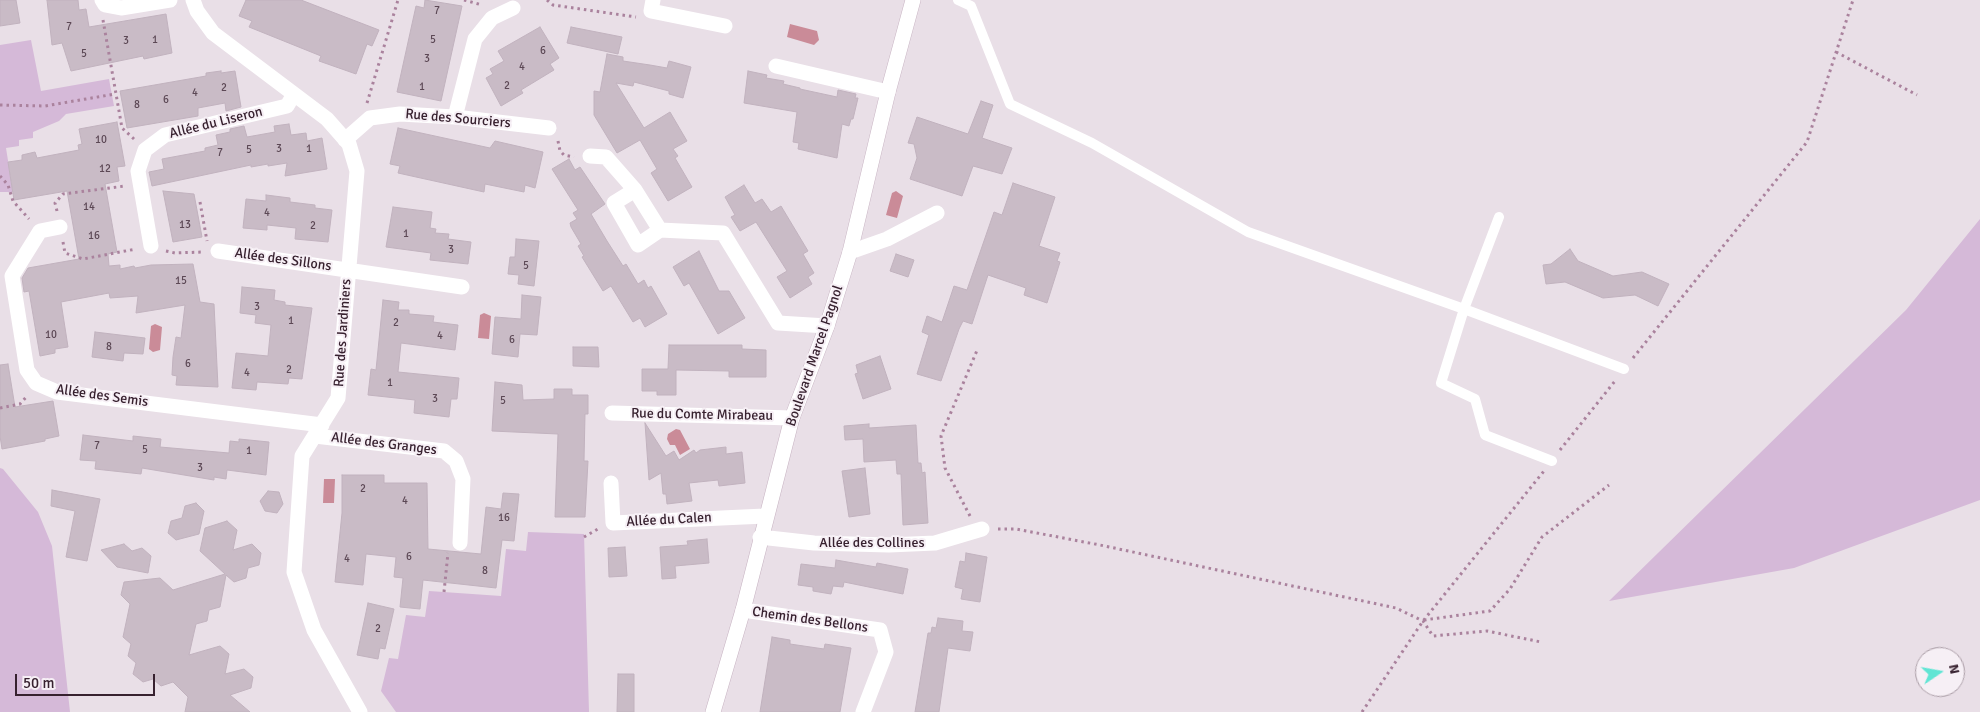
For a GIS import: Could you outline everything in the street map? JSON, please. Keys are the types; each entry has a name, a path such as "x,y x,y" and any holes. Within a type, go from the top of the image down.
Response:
{"street":[{"path":"104,2 121,8 170,0"},
{"name":"Rue des Jardiniers","path":"193,0 197,10 213,33 327,119 345,140 357,172 338,398 302,456 294,572 314,630 360,712"},
{"name":"Boulevard Marcel Pagnol","path":"713,712 743,610 765,516 792,418 827,326 850,252 888,92 913,0"},
{"path":"652,5 725,26"},
{"path":"455,117 475,39 492,18 513,8"},
{"path":"776,66 888,92"},
{"name":"Allée du Liseron","path":"145,150 165,135 287,106 294,94"},
{"name":"Rue des Sourciers","path":"370,118 400,114 455,117 549,128"},
{"path":"345,140 370,118"},
{"path":"145,150 138,171 151,246"},
{"path":"584,156 606,157 635,190 660,230"},
{"path":"635,190 614,203 638,245 660,230 723,233 778,323 827,326"},
{"path":"850,252 887,239 937,213"},
{"path":"40,231 60,227"},
{"name":"Allée des Semis","path":"40,231 12,276 27,370 39,384 56,392 318,431"},
{"name":"Allée des Sillons","path":"213,251 462,287"},
{"name":"Rue du Comte Mirabeau","path":"612,412 792,418"},
{"name":"Allée des Granges","path":"318,431 444,451 456,461 463,479 460,543"},
{"name":"Allée du Calen","path":"611,483 613,523 765,516"},
{"name":"Allée des Collines","path":"760,537 814,543 889,545 935,543 982,529"},
{"name":"Chemin des Bellons","path":"743,610 880,630 886,652 862,712"}],"lane":[{"path":"958,0 971,6 1010,104 1092,143 1248,232 1464,309 1624,369"},
{"path":"1499,217 1464,309 1441,383 1476,399 1485,435 1552,461"}],"path":[{"path":"370,118 367,104 398,0"},
{"path":"547,0 553,5 638,17 652,5"},
{"path":"104,2 102,23 122,128 145,150"},
{"path":"1836,52 1917,95"},
{"path":"0,105 45,106 115,94"},
{"path":"549,128 554,128 559,132 558,142 564,156 584,156"},
{"path":"0,176 8,184 13,201 40,231"},
{"path":"139,182 113,189 102,187 63,194 55,203 65,253 83,259 151,246 174,253 213,251 200,202"},
{"path":"978,348 940,436 945,468 966,510 982,529 1016,529 1100,545 1396,608 1423,621 1433,636 1487,631 1541,642"},
{"path":"0,408 20,404 39,384"},
{"path":"1423,621 1490,612 1510,589 1542,537 1609,485"},
{"path":"444,592 449,546 460,543"}],"shaded area":[{"path":"790,24 817,31 819,40 814,45 787,37"},
{"path":"31,40 41,91 109,79 114,106 66,114 59,121 33,132 33,138 19,140 19,146 6,148 13,192 0,192 0,45"},
{"path":"896,191 903,196 897,218 886,215 892,193"},
{"path":"1980,219 1980,500 1794,568 1609,601 1906,310"},
{"path":"484,313 491,316 489,339 478,338 480,315"},
{"path":"155,324 162,327 160,350 153,352 149,349 151,326"},
{"path":"676,429 680,430 690,449 680,455 675,445 670,445 667,439 668,434"},
{"path":"0,468 3,469 38,512 52,546 70,712 0,712"},
{"path":"324,479 335,479 334,503 323,503"},
{"path":"528,532 584,534 589,712 396,712 381,691 389,658 398,659 406,615 425,617 429,591 501,596 506,549 526,551"}],"building":[{"path":"0,0 16,0 20,23 0,26"},
{"path":"47,0 78,0 79,10 86,9 89,27 166,14 172,53 144,59 143,56 71,71 62,43 52,45"},
{"path":"246,0 301,0 379,30 372,46 367,44 356,74 319,61 321,56 249,27 252,21 239,16"},
{"path":"425,0 462,6 441,101 397,92 416,6 424,8"},
{"path":"540,27 559,58 550,64 554,70 521,90 523,93 501,106 486,78 493,74 490,69 504,61 498,51"},
{"path":"571,27 622,37 618,54 567,43"},
{"path":"607,54 623,57 623,61 667,68 669,61 691,67 683,98 669,94 669,91 634,82 633,86 616,83 644,128 670,112 687,141 673,149 678,156 675,158 692,187 668,201 651,173 657,169 640,140 617,153 594,115 594,91 600,92"},
{"path":"221,71 221,73 235,71 241,107 226,111 225,103 198,108 198,116 127,128 120,91 206,76 206,73"},
{"path":"748,71 767,75 766,78 784,81 783,84 800,89 837,97 838,90 856,94 855,98 858,98 853,119 851,119 849,126 842,124 837,158 798,149 799,143 793,142 797,112 744,103"},
{"path":"981,101 993,105 982,138 1012,148 1002,174 973,166 962,196 910,179 917,158 914,144 908,143 917,117 968,134"},
{"path":"117,122 125,166 117,167 119,181 105,184 117,252 108,254 109,266 120,265 120,269 134,266 135,268 151,265 193,264 200,302 214,304 218,387 176,385 177,376 172,375 173,357 176,337 181,338 185,305 136,313 138,296 110,298 109,293 61,302 68,347 55,349 55,353 40,356 29,291 24,292 22,278 28,268 79,259 67,191 14,200 8,162 22,160 22,155 35,152 37,158 79,150 78,145 82,144 79,129"},
{"path":"289,124 291,135 306,133 307,141 322,138 327,169 285,176 287,163 251,167 251,165 152,186 149,172 164,169 162,159 205,151 205,148 218,145 216,135 230,132 230,129 244,126 247,137 275,132 274,126"},
{"path":"398,128 490,148 495,141 543,152 535,188 525,185 524,192 485,184 484,192 398,173 400,166 390,164"},
{"path":"569,159 575,170 580,167 605,204 591,214 607,241 623,266 626,264 638,284 644,280 648,288 651,286 667,314 645,327 640,318 633,322 611,286 603,291 582,257 584,256 578,246 581,244 570,223 577,219 573,213 578,210 552,169"},
{"path":"1013,183 1055,197 1039,246 1060,253 1057,261 1060,262 1047,303 1024,295 1026,288 988,275 972,324 963,321 941,381 917,374 929,335 922,332 927,316 942,322 954,286 967,290 994,212 1002,215"},
{"path":"744,185 755,203 762,199 771,212 781,206 808,251 803,254 814,273 808,277 812,284 790,298 777,277 787,271 756,222 740,231 731,217 735,215 725,197"},
{"path":"163,191 194,194 202,237 173,242"},
{"path":"266,195 290,198 290,202 315,205 315,208 332,210 328,242 295,239 296,228 267,225 267,230 243,228 246,199 266,201"},
{"path":"393,207 432,212 430,228 436,229 435,233 449,234 448,239 471,242 468,264 430,260 431,253 386,247"},
{"path":"516,239 539,241 534,286 518,284 519,275 508,274 510,257 515,257"},
{"path":"1570,249 1578,261 1613,276 1642,272 1669,284 1658,306 1635,295 1603,298 1565,282 1546,284 1543,265 1551,264"},
{"path":"699,251 719,291 729,291 745,318 718,334 689,283 684,286 673,267"},
{"path":"896,254 914,260 908,277 890,271"},
{"path":"242,287 275,290 274,300 285,302 285,305 312,308 302,379 289,378 288,384 257,382 256,390 232,388 236,353 268,356 271,325 255,323 256,315 240,313"},
{"path":"522,295 541,297 537,335 520,334 518,357 492,354 495,317 521,319"},
{"path":"383,300 399,302 398,310 409,310 409,314 434,316 433,322 458,325 455,350 401,343 398,372 459,378 457,399 451,399 449,417 414,413 415,400 368,395 371,369 376,370"},
{"path":"95,332 145,338 143,354 124,353 123,361 92,357"},
{"path":"669,345 742,345 742,349 766,350 766,377 729,377 729,371 676,370 676,395 657,395 657,391 642,391 642,369 668,369"},
{"path":"573,347 598,347 599,367 573,366"},
{"path":"880,356 891,389 863,399 855,374 858,373 856,365"},
{"path":"8,364 15,407 53,401 59,436 45,439 45,441 2,449 0,436 0,365"},
{"path":"495,382 522,385 523,400 554,399 554,389 572,389 572,395 588,395 588,414 585,414 584,461 588,461 585,517 555,517 558,434 492,431"},
{"path":"645,423 666,456 674,451 679,460 694,450 696,453 700,450 726,447 726,454 742,452 745,483 719,486 718,480 689,483 692,501 667,504 666,494 663,494 661,473 649,480"},
{"path":"869,424 869,428 916,425 918,463 921,463 922,473 925,472 928,523 903,525 901,474 897,474 896,460 864,462 863,439 845,440 844,426"},
{"path":"83,435 133,441 133,436 161,439 160,447 229,453 230,441 239,442 239,439 269,442 266,475 227,470 226,479 214,477 214,480 142,468 141,474 95,469 96,461 80,460"},
{"path":"865,468 870,514 849,517 842,471"},
{"path":"342,475 384,475 384,483 427,483 428,549 481,554 486,507 501,509 503,493 519,494 514,541 502,540 496,588 423,580 420,609 400,607 403,578 394,577 396,557 366,554 363,585 335,582 342,513"},
{"path":"52,490 100,499 87,561 66,557 75,511 51,506"},
{"path":"268,491 279,492 283,504 277,513 265,511 260,501"},
{"path":"196,503 204,511 199,534 176,540 168,533 171,521 182,518 185,506"},
{"path":"227,521 237,530 233,550 252,544 261,553 259,565 248,568 246,578 234,582 226,575 220,607 209,610 207,621 196,624 189,655 220,646 229,654 225,674 244,669 253,677 251,688 230,695 250,712 185,712 188,697 173,682 161,686 153,679 143,682 133,674 136,663 128,656 131,644 123,637 130,604 121,595 124,582 160,578 173,590 225,574 200,551 205,528"},
{"path":"707,539 709,563 675,566 676,578 662,579 660,547 688,545 687,541"},
{"path":"124,544 132,551 142,548 151,556 148,573 117,567 101,550"},
{"path":"625,547 627,576 609,577 608,548"},
{"path":"966,553 987,557 980,602 961,599 963,589 955,587 960,561 965,562"},
{"path":"836,560 876,567 877,563 908,569 903,594 844,582 843,587 833,586 831,594 813,591 813,587 798,585 801,564 835,568"},
{"path":"368,603 394,609 385,649 380,648 378,659 357,655"},
{"path":"938,618 963,621 962,631 973,632 970,651 948,648 939,712 915,712 928,633 931,633 932,627 936,628"},
{"path":"772,637 790,640 790,644 824,649 825,644 851,648 840,712 760,712"},
{"path":"618,674 634,674 634,712 617,712"}]}
